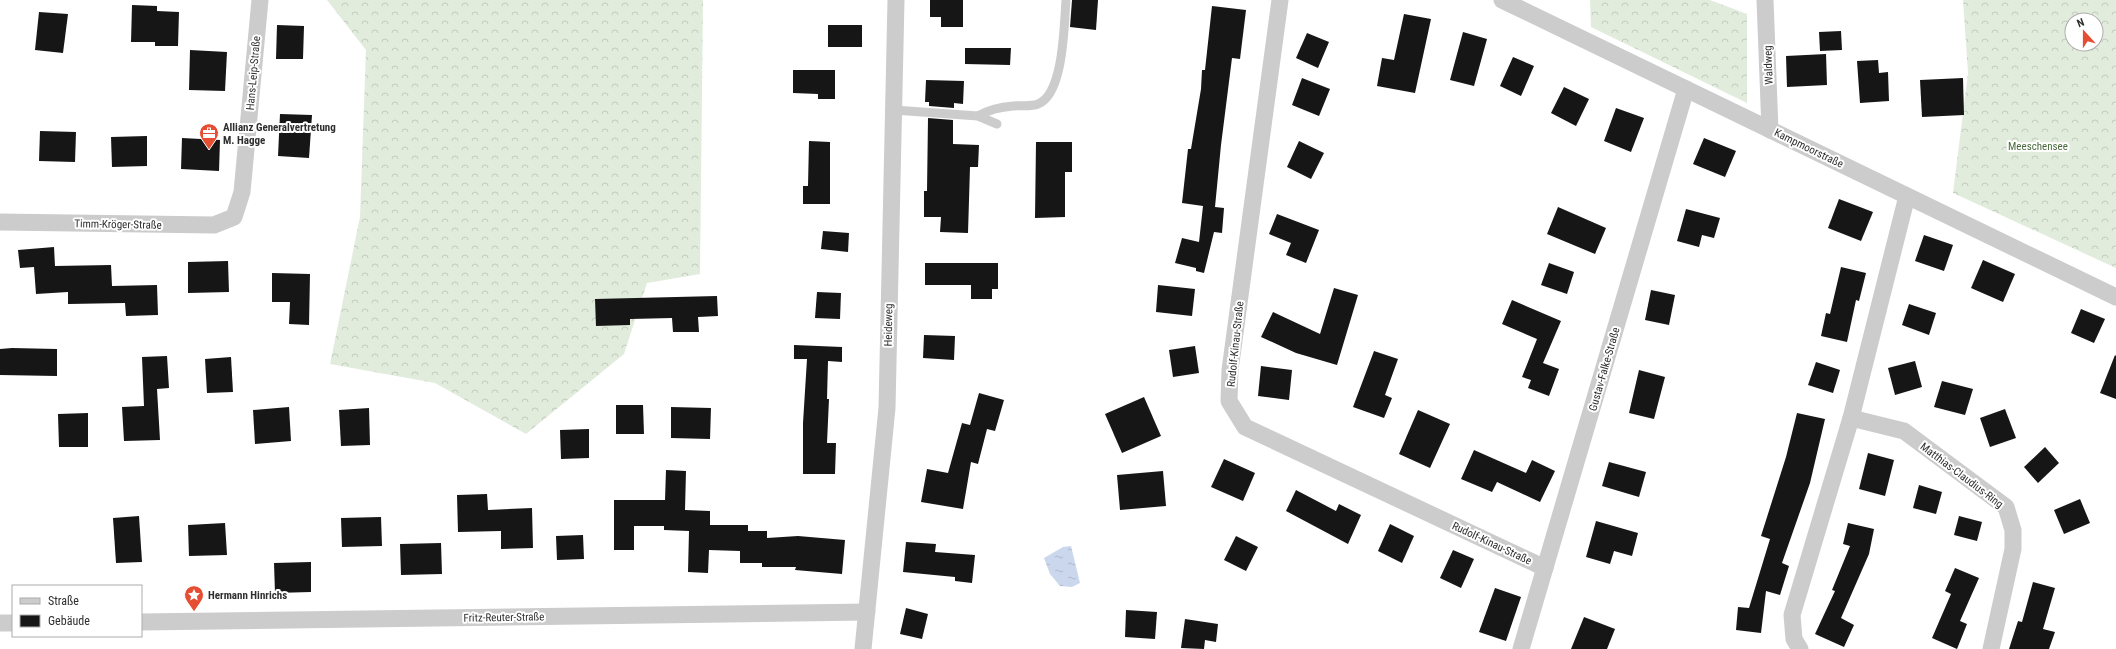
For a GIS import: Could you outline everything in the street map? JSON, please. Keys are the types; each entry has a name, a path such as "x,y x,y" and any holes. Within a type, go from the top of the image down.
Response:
{"street":[{"name":"Hans-Leip-Straße","path":"234,217 242,192 260,0"},
{"name":"Heideweg","path":"863,649 887,408 896,0"},
{"name":"Rudolf-Kinau-Straße","path":"1280,0 1231,362 1229,401 1245,427 1545,568"},
{"name":"Kampmoorstraße","path":"1502,0 2116,297"},
{"name":"Waldweg","path":"1765,0 1770,130"},
{"name":"Gustav-Falke-Straße","path":"1521,649 1686,89"},
{"path":"1800,649 1794,639 1792,615 1851,418 1907,196"},
{"name":"Timm-Kröger-Straße","path":"0,222 214,225 234,217"},
{"name":"Matthias-Claudius-Ring","path":"1851,418 1904,431 2006,507 2013,530 2013,549 1991,649"},
{"name":"Fritz-Reuter-Straße","path":"142,622 867,612"},
{"path":"0,623 12,623"}],"lane":[{"path":"978,116 991,108 1028,106 1039,104 1046,99 1055,80 1061,62 1066,0"},
{"path":"894,110 978,116 996,124"}],"green space":[{"path":"327,0 703,0 700,274 647,283 624,354 526,434 435,383 330,364 360,217 366,50"},
{"path":"1590,0 1710,0 1747,14 1747,103 1591,27"},
{"name":"Meeschensee","path":"1963,0 2116,0 2116,268 1953,193 1968,73"}],"water":[{"path":"1071,546 1080,583 1072,587 1060,586 1050,574 1044,558 1063,547"}],"building":[{"path":"930,0 963,0 963,27 941,27 941,17 930,17"},
{"path":"1072,0 1098,0 1096,30 1070,27"},
{"path":"132,5 157,6 157,11 179,12 178,46 155,46 155,42 131,42"},
{"path":"1212,6 1246,10 1240,59 1232,58 1221,145 1215,207 1224,208 1222,233 1214,232 1204,273 1196,271 1196,268 1175,263 1182,238 1199,242 1203,206 1182,203 1188,149 1191,149 1201,89 1202,70 1205,70"},
{"path":"39,12 68,14 63,53 35,50"},
{"path":"1404,14 1431,19 1415,93 1377,86 1382,58 1394,60"},
{"path":"277,25 304,26 303,59 276,59"},
{"path":"828,25 862,25 862,47 828,47"},
{"path":"1841,31 1842,50 1820,51 1819,32"},
{"path":"1463,32 1487,39 1474,86 1450,80"},
{"path":"1307,33 1329,42 1318,68 1296,58"},
{"path":"965,48 1011,48 1010,65 965,64"},
{"path":"190,50 227,52 225,91 189,90"},
{"path":"1826,54 1827,85 1787,87 1786,56"},
{"path":"1513,57 1534,66 1521,96 1500,86"},
{"path":"1878,60 1879,73 1888,72 1889,101 1860,103 1857,61"},
{"path":"793,70 835,70 835,99 818,99 818,94 793,93"},
{"path":"1302,78 1330,89 1319,116 1292,105"},
{"path":"1963,78 1964,115 1922,117 1920,80"},
{"path":"926,80 964,81 963,104 954,103 954,108 929,106 929,102 925,102"},
{"path":"1564,87 1589,99 1576,126 1551,113"},
{"path":"1616,108 1644,118 1631,152 1604,141"},
{"path":"280,114 312,115 309,158 278,156"},
{"path":"928,118 953,120 953,144 979,145 978,167 970,167 968,233 940,232 941,217 924,217 924,191 927,191"},
{"path":"40,131 76,132 75,162 39,161"},
{"path":"147,136 147,166 112,167 111,137"},
{"path":"182,138 220,140 219,171 181,169"},
{"path":"1704,138 1736,151 1725,177 1693,164"},
{"path":"809,141 830,142 830,204 803,204 803,186 808,186"},
{"path":"1299,141 1324,153 1311,179 1287,167"},
{"path":"1036,142 1072,142 1072,172 1065,172 1065,217 1035,218"},
{"path":"1839,199 1873,212 1861,241 1828,228"},
{"path":"1558,207 1606,228 1595,254 1547,234"},
{"path":"1686,209 1720,218 1714,238 1702,235 1699,247 1677,241"},
{"path":"1277,214 1319,230 1306,263 1286,255 1291,243 1269,234"},
{"path":"823,231 849,233 848,252 821,249"},
{"path":"1924,235 1953,245 1944,271 1915,261"},
{"path":"54,247 55,266 111,265 112,286 157,285 158,315 126,316 125,303 68,304 68,292 36,294 34,267 20,268 18,250"},
{"path":"1983,260 2015,274 2003,302 1971,288"},
{"path":"228,261 229,292 188,293 188,262"},
{"path":"925,263 998,263 998,289 992,289 992,299 971,299 971,285 925,285"},
{"path":"1549,263 1574,272 1567,294 1541,285"},
{"path":"1841,267 1866,273 1859,301 1856,300 1847,342 1821,336 1826,313 1830,314"},
{"path":"272,273 310,274 309,325 289,324 290,302 272,302"},
{"path":"1158,285 1195,289 1192,316 1156,312"},
{"path":"1334,288 1358,295 1337,365 1296,353 1261,337 1273,312 1320,334"},
{"path":"1651,290 1675,295 1669,325 1645,320"},
{"path":"817,292 841,293 840,319 815,318"},
{"path":"717,296 718,316 698,317 699,332 673,332 672,318 630,319 630,325 596,326 595,299"},
{"path":"1512,300 1561,321 1543,363 1559,369 1549,396 1528,388 1531,380 1522,377 1537,339 1502,324"},
{"path":"1909,304 1936,313 1929,335 1902,325"},
{"path":"2081,309 2105,319 2094,343 2071,333"},
{"path":"924,335 955,336 954,360 923,358"},
{"path":"794,345 842,347 842,362 828,361 827,399 829,399 827,443 836,443 835,474 803,474 803,423 807,359 794,359"},
{"path":"1195,346 1199,373 1173,377 1169,350"},
{"path":"0,349 57,349 57,376 0,375"},
{"path":"1374,351 1398,359 1385,395 1392,398 1384,418 1353,407"},
{"path":"2115,355 2116,356 2116,399 2100,393"},
{"path":"167,356 169,388 157,389 160,440 124,441 122,407 144,406 142,357"},
{"path":"231,357 233,392 207,393 205,359"},
{"path":"1915,361 1922,387 1895,395 1888,368"},
{"path":"1816,362 1840,370 1833,393 1808,385"},
{"path":"1261,366 1292,370 1289,400 1258,396"},
{"path":"1639,370 1665,377 1654,419 1629,413"},
{"path":"1942,381 1973,389 1965,415 1934,407"},
{"path":"979,393 1004,400 995,431 987,429 978,464 971,462 963,509 921,502 927,469 948,473 962,423 970,425"},
{"path":"1144,397 1161,436 1122,453 1105,414"},
{"path":"616,405 643,405 644,434 616,434"},
{"path":"289,407 291,441 255,444 253,410"},
{"path":"671,407 711,408 710,439 671,438"},
{"path":"369,408 370,445 341,446 339,410"},
{"path":"2005,409 2016,438 1990,447 1980,418"},
{"path":"1418,410 1450,424 1430,468 1399,454"},
{"path":"88,413 88,447 59,447 58,414"},
{"path":"1797,413 1825,419 1810,483 1782,563 1789,566 1780,595 1766,591 1761,633 1736,630 1738,607 1749,608 1770,539 1761,536 1786,457"},
{"path":"589,429 589,458 561,459 560,430"},
{"path":"2045,447 2059,463 2038,483 2024,467"},
{"path":"1474,450 1526,473 1532,460 1555,471 1540,502 1497,482 1492,492 1461,479"},
{"path":"1868,453 1894,460 1885,496 1859,489"},
{"path":"1224,459 1255,473 1243,501 1211,487"},
{"path":"1609,462 1646,472 1639,497 1602,486"},
{"path":"666,470 686,471 685,510 710,511 710,525 748,525 748,531 767,531 767,538 798,536 845,540 842,574 795,570 796,567 762,567 762,563 740,563 740,551 709,550 708,573 688,572 689,531 664,530 664,526 634,526 634,550 614,550 614,500 665,500"},
{"path":"1163,471 1166,506 1120,510 1117,475"},
{"path":"1919,485 1942,492 1936,514 1913,508"},
{"path":"1296,490 1336,511 1339,504 1361,515 1348,544 1286,511"},
{"path":"487,494 488,510 532,508 533,548 501,549 501,531 458,532 457,495"},
{"path":"2080,499 2090,523 2064,534 2054,510"},
{"path":"139,516 142,562 116,563 113,518"},
{"path":"1959,516 1982,522 1977,541 1954,535"},
{"path":"381,517 382,546 342,547 341,518"},
{"path":"1596,521 1638,533 1632,556 1614,551 1610,564 1586,557"},
{"path":"225,523 227,555 189,556 188,525"},
{"path":"1848,523 1874,529 1869,554 1841,618 1854,625 1844,647 1815,634 1835,591 1832,590 1850,546 1843,544"},
{"path":"1390,524 1414,536 1402,563 1378,551"},
{"path":"583,535 584,559 557,560 556,536"},
{"path":"1236,536 1258,547 1246,571 1224,560"},
{"path":"906,542 936,544 935,552 975,555 972,583 955,581 955,577 903,572"},
{"path":"441,543 442,574 401,575 400,544"},
{"path":"1453,550 1474,559 1461,588 1440,578"},
{"path":"311,562 311,592 275,593 274,563"},
{"path":"1955,568 1979,578 1960,621 1967,624 1957,649 1932,638 1951,594 1945,591"},
{"path":"2033,582 2055,588 2043,629 2055,632 2049,649 2009,649 2018,621 2022,622"},
{"path":"1495,588 1521,597 1506,641 1479,632"},
{"path":"906,608 928,614 922,639 900,634"},
{"path":"1126,610 1157,612 1155,639 1125,637"},
{"path":"1584,617 1615,629 1607,649 1571,649"},
{"path":"1185,619 1218,624 1216,642 1205,640 1204,649 1181,648"}],"place":[{"name":"Allianz Generalvertretung M. Hagge","path":"209,150"},
{"name":"Hermann Hinrichs","path":"194,612"}]}
